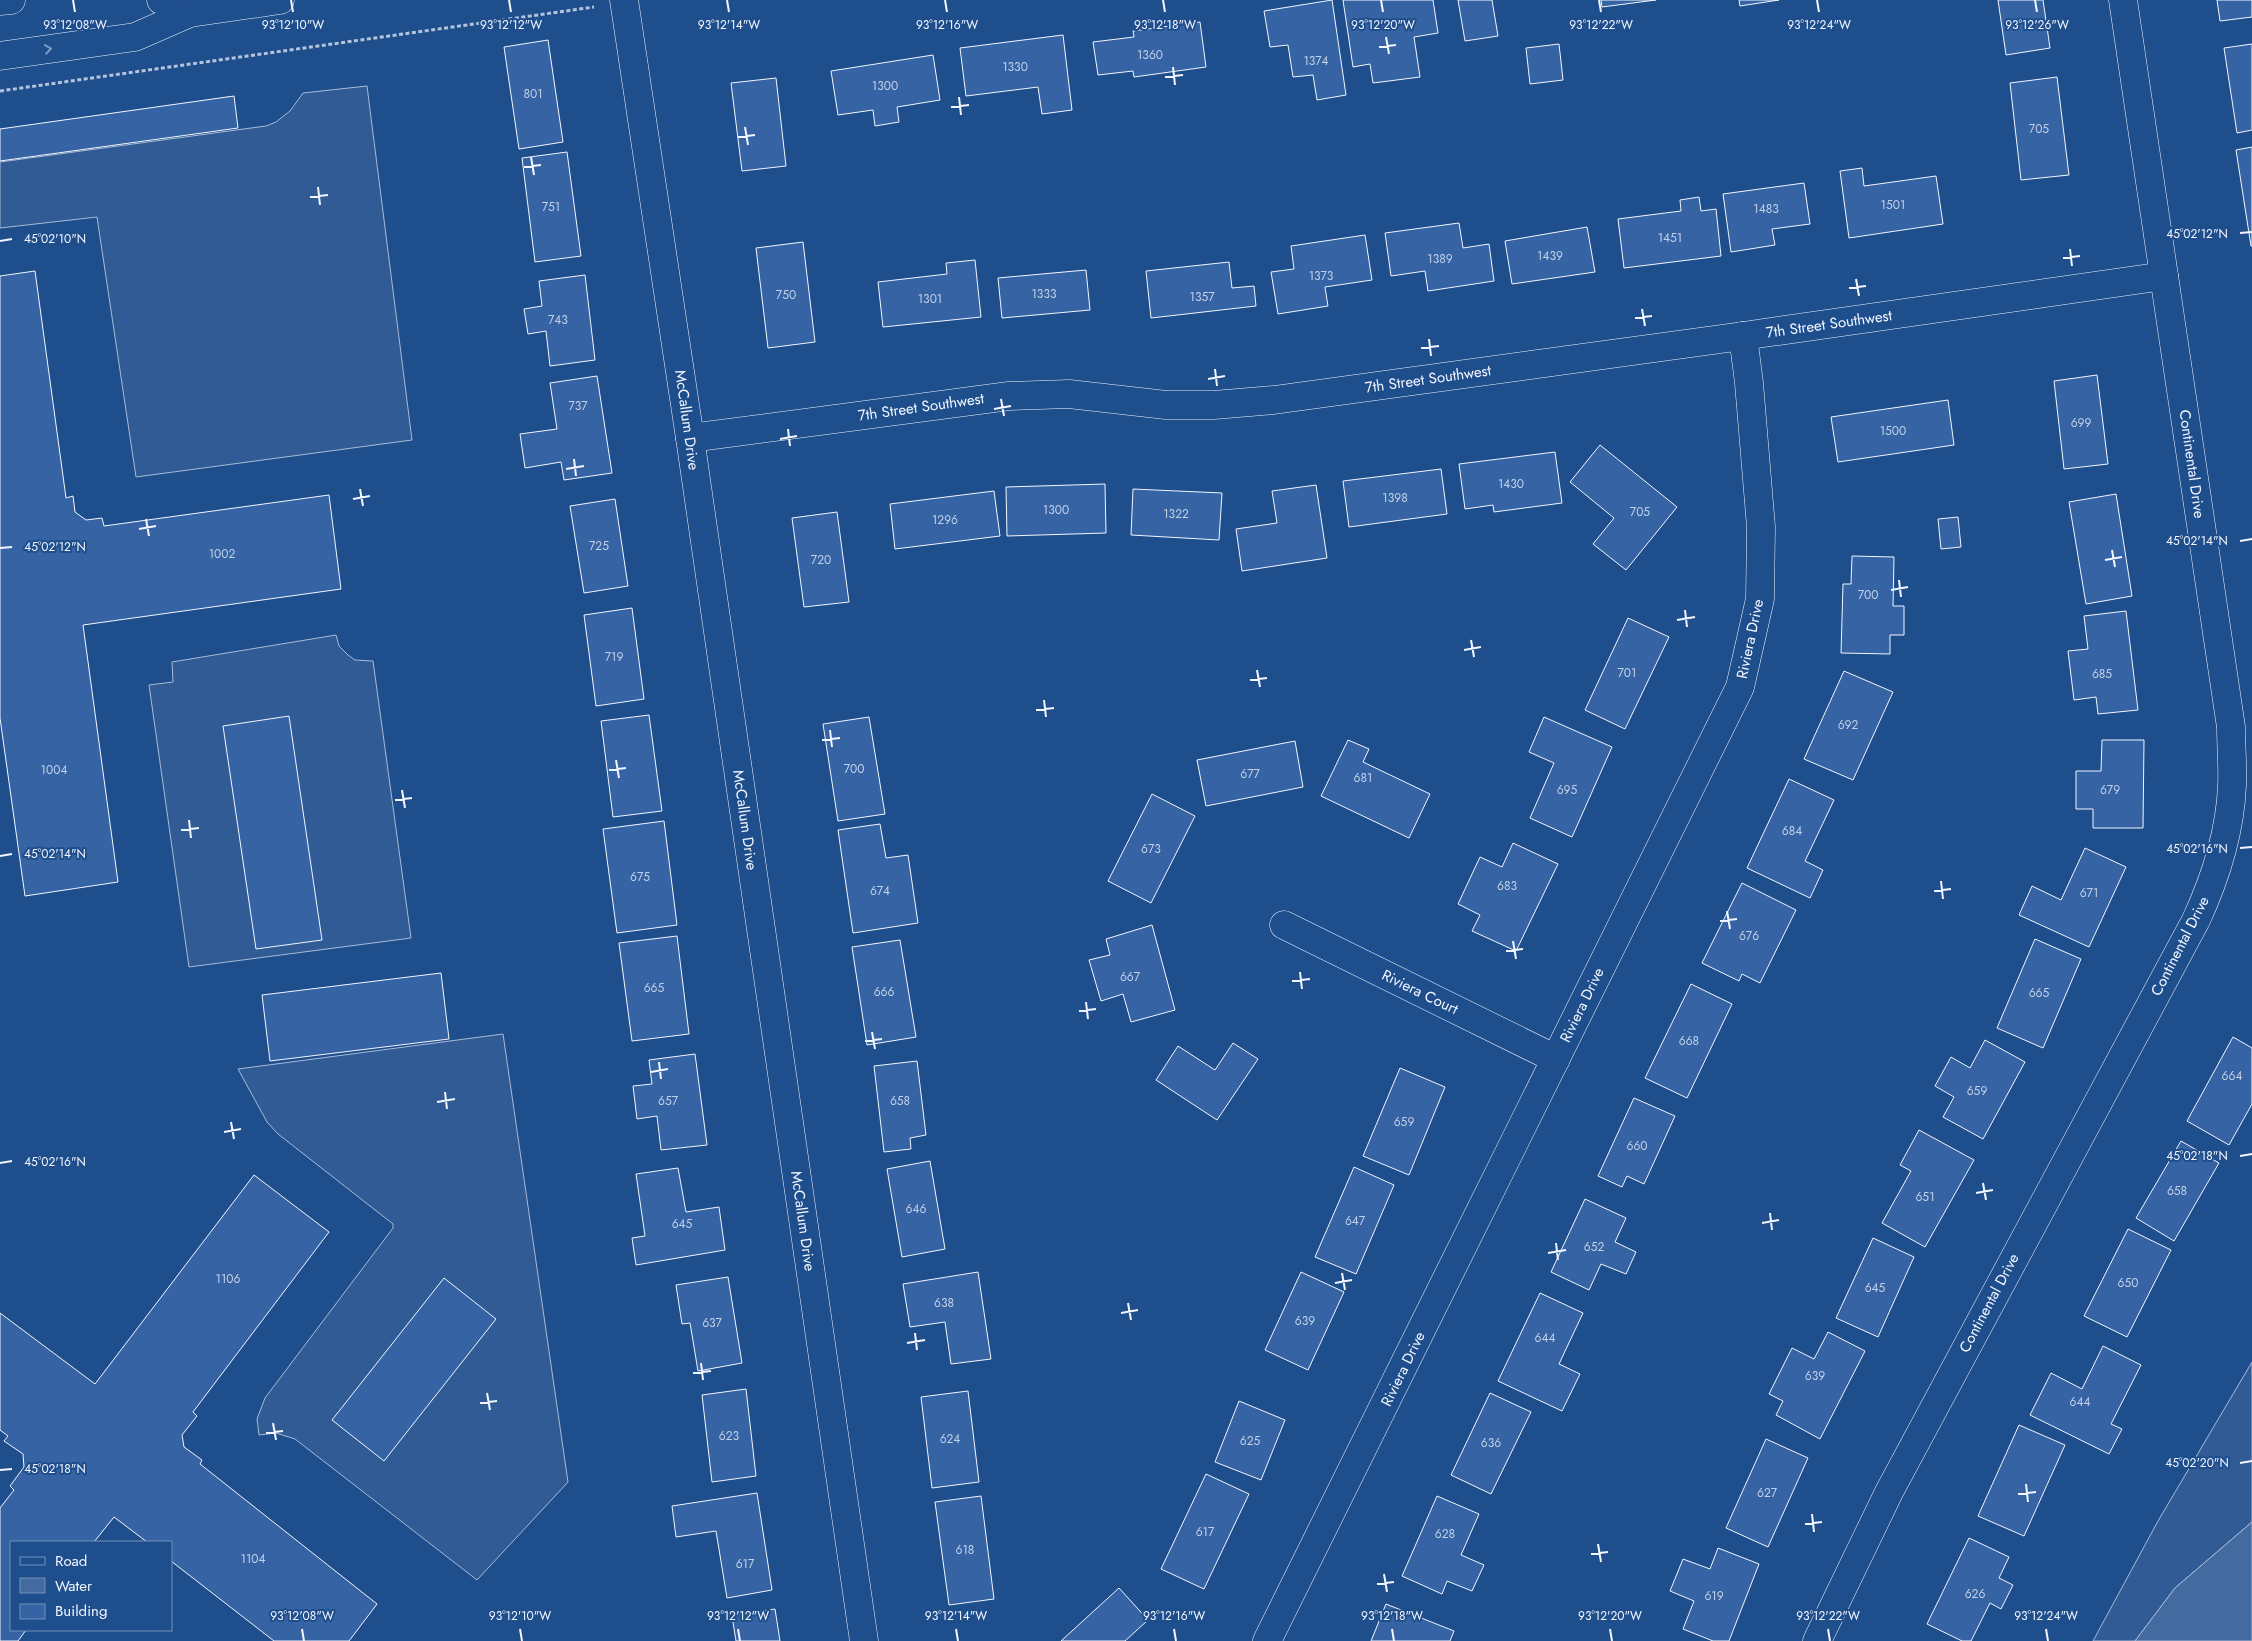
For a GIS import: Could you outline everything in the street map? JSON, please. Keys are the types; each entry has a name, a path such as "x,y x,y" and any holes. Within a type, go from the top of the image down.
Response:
{"street":[{"path":"0,1 11,0"},
{"path":"162,0 190,13"},
{"path":"0,56 135,37 190,13 280,0"},
{"name":"McCallum Drive","path":"624,0 690,438 864,1641"},
{"name":"Continental Drive","path":"1817,1641 1889,1492 2196,920 2206,898 2224,841 2232,788 2231,727 2123,0"},
{"name":"7th Street Southwest","path":"690,438 1009,396 1069,394 1166,404 1214,405 1274,400 2164,276"},
{"name":"Riviera Drive","path":"1267,1641 1740,687 1760,599 1761,527 1749,383 1743,336"},
{"name":"Riviera Court","path":"1284,925 1556,1058"}],"path":[{"path":"0,91 595,7"}],"shaded area":[{"path":"367,86 412,440 136,477 97,217 0,228 0,162 266,126 276,122 290,111 303,93"},
{"path":"336,635 339,646 355,660 373,661 411,938 189,967 149,685 173,682 172,662"},
{"path":"503,1034 568,1482 477,1580 295,1439 276,1433 259,1435 257,1419 265,1398 393,1228 393,1224 278,1134 267,1122 238,1069"},
{"path":"2252,1362 2252,1522 2175,1588 2135,1641 2093,1641 2158,1521"}],"water":[{"path":"2252,1522 2252,1641 2135,1641 2175,1588"}],"building":[{"path":"1332,0 1346,95 1317,100 1313,75 1293,77 1288,45 1270,47 1264,11"},
{"path":"1343,0 1433,0 1438,33 1414,37 1420,77 1373,83 1370,64 1353,67"},
{"path":"1458,0 1492,0 1498,36 1465,41"},
{"path":"1601,0 1656,0 1602,7"},
{"path":"1739,0 1779,0 1740,6"},
{"path":"1998,0 2043,0 2050,48 2006,55"},
{"path":"2217,0 2252,0 2252,17 2220,21"},
{"path":"1200,22 1206,67 1134,77 1133,71 1098,75 1093,42 1134,37 1133,31"},
{"path":"1063,35 1072,110 1042,114 1038,87 966,96 960,48"},
{"path":"548,40 563,142 519,149 504,47"},
{"path":"1559,44 1563,80 1530,84 1526,48"},
{"path":"2252,44 2252,130 2237,133 2224,48"},
{"path":"933,55 940,100 897,107 899,122 875,126 873,110 838,115 831,71"},
{"path":"2057,77 2069,175 2021,180 2010,83"},
{"path":"776,78 786,166 742,171 731,83"},
{"path":"234,96 238,128 0,161 0,129"},
{"path":"2252,147 2252,246 2251,246 2236,150"},
{"path":"567,152 581,256 535,262 522,158"},
{"path":"1862,168 1864,186 1936,176 1943,224 1849,238 1840,171"},
{"path":"1804,183 1810,224 1772,229 1775,245 1731,252 1723,194"},
{"path":"1699,197 1701,211 1716,209 1721,256 1624,268 1618,219 1681,211 1680,200"},
{"path":"1459,223 1463,248 1489,244 1494,281 1428,291 1425,271 1391,276 1385,233"},
{"path":"1587,227 1595,272 1512,284 1505,241"},
{"path":"1365,235 1372,280 1325,287 1328,306 1278,314 1271,272 1294,269 1291,246"},
{"path":"803,242 815,342 768,348 756,248"},
{"path":"975,260 981,317 883,327 878,282 947,274 946,263"},
{"path":"1229,262 1232,288 1254,286 1256,306 1151,318 1146,271"},
{"path":"1086,270 1090,310 1002,318 998,278"},
{"path":"35,271 66,498 73,496 75,512 86,520 102,518 104,526 329,495 341,589 83,625 118,882 25,896 0,718 0,276"},
{"path":"585,275 595,360 550,366 546,331 528,334 524,309 542,306 539,281"},
{"path":"2097,375 2108,464 2064,469 2054,381"},
{"path":"597,376 612,473 564,480 561,462 525,468 520,434 557,429 550,383"},
{"path":"1948,400 1954,445 1838,462 1831,417"},
{"path":"1600,445 1677,507 1626,570 1593,544 1614,518 1570,482"},
{"path":"1555,452 1562,503 1494,512 1493,505 1465,509 1459,464"},
{"path":"1441,469 1447,514 1349,527 1343,481"},
{"path":"1105,484 1106,533 1007,536 1006,487"},
{"path":"1316,485 1327,558 1242,571 1236,529 1277,523 1272,491"},
{"path":"1133,489 1222,493 1219,540 1131,535"},
{"path":"994,491 1000,536 895,549 890,504"},
{"path":"2116,494 2132,596 2086,604 2069,502"},
{"path":"615,499 628,586 584,593 570,506"},
{"path":"837,512 849,602 804,607 792,518"},
{"path":"1958,517 1961,547 1941,549 1938,519"},
{"path":"1852,556 1894,557 1893,606 1904,606 1904,635 1890,635 1890,654 1841,653 1843,584 1851,584"},
{"path":"632,608 644,699 596,706 584,615"},
{"path":"2126,611 2138,710 2098,714 2096,697 2074,700 2068,651 2088,649 2084,616"},
{"path":"1628,618 1669,637 1625,729 1585,710"},
{"path":"1844,671 1893,692 1853,780 1804,759"},
{"path":"649,715 662,811 613,817 601,721"},
{"path":"289,716 322,940 256,949 223,726"},
{"path":"869,717 885,814 838,821 823,724"},
{"path":"1544,717 1612,747 1572,837 1530,818 1554,763 1529,752"},
{"path":"1348,740 1369,749 1363,762 1430,794 1409,838 1321,796"},
{"path":"2102,740 2144,740 2143,828 2093,828 2093,809 2076,809 2076,771 2101,771"},
{"path":"1295,741 1303,787 1206,806 1197,760"},
{"path":"1789,779 1834,800 1805,861 1823,870 1810,898 1747,868"},
{"path":"1152,794 1195,816 1151,903 1108,881"},
{"path":"664,821 677,925 617,933 603,829"},
{"path":"880,824 886,858 908,855 918,923 853,933 838,830"},
{"path":"1513,843 1558,864 1516,951 1472,931 1480,915 1458,904 1480,857 1502,867"},
{"path":"2085,848 2126,867 2089,947 2019,915 2032,886 2061,900"},
{"path":"1742,883 1796,910 1760,983 1742,974 1739,981 1702,963"},
{"path":"1152,925 1175,1010 1131,1022 1123,994 1101,1001 1089,960 1110,955 1106,939"},
{"path":"677,936 689,1034 632,1041 619,943"},
{"path":"2035,939 2081,959 2043,1048 1997,1028"},
{"path":"900,940 916,1037 867,1045 852,947"},
{"path":"441,973 449,1039 270,1061 262,995"},
{"path":"1691,984 1732,1004 1687,1098 1645,1078"},
{"path":"2233,1037 2252,1048 2252,1104 2229,1145 2187,1121"},
{"path":"1985,1040 2025,1062 1983,1139 1943,1117 1954,1097 1935,1086 1951,1057 1970,1068"},
{"path":"1233,1043 1258,1059 1217,1120 1156,1080 1178,1046 1215,1070"},
{"path":"695,1054 707,1145 661,1150 657,1116 637,1119 633,1086 652,1084 649,1060"},
{"path":"917,1061 926,1135 910,1138 911,1149 884,1152 874,1066"},
{"path":"1400,1068 1445,1087 1409,1175 1363,1156"},
{"path":"1634,1098 1675,1116 1644,1184 1627,1176 1622,1187 1598,1176"},
{"path":"1919,1130 1974,1160 1925,1247 1882,1223 1911,1171 1900,1165"},
{"path":"2181,1141 2219,1163 2174,1241 2136,1218"},
{"path":"930,1161 945,1249 902,1257 887,1169"},
{"path":"1354,1167 1394,1185 1356,1274 1315,1257"},
{"path":"678,1168 686,1212 719,1207 725,1250 636,1265 632,1238 645,1236 636,1174"},
{"path":"254,1175 329,1232 193,1412 197,1416 182,1435 184,1447 202,1460 200,1464 377,1604 349,1641 274,1641 172,1562 172,1541 146,1541 114,1517 95,1541 10,1541 10,1631 25,1631 18,1641 0,1641 0,1508 14,1490 10,1486 24,1467 23,1454 4,1441 8,1436 0,1430 0,1313 95,1384"},
{"path":"1585,1199 1626,1218 1615,1242 1636,1252 1626,1274 1601,1264 1589,1290 1551,1272"},
{"path":"2128,1229 2171,1250 2127,1337 2084,1316"},
{"path":"1873,1238 1914,1257 1878,1337 1836,1318"},
{"path":"978,1272 991,1359 951,1364 945,1322 910,1327 903,1284"},
{"path":"1301,1272 1344,1292 1308,1370 1265,1350"},
{"path":"728,1277 742,1363 698,1371 690,1323 682,1324 676,1285"},
{"path":"444,1278 496,1319 384,1461 332,1420"},
{"path":"1540,1293 1583,1313 1559,1364 1580,1374 1562,1411 1498,1381"},
{"path":"1828,1332 1865,1351 1820,1439 1776,1415 1783,1401 1769,1394 1792,1348 1814,1359"},
{"path":"2103,1346 2141,1365 2111,1424 2122,1429 2109,1454 2030,1415 2051,1373 2082,1389"},
{"path":"746,1389 756,1476 712,1482 702,1395"},
{"path":"968,1391 979,1482 932,1488 921,1397"},
{"path":"1490,1393 1531,1412 1491,1494 1451,1475"},
{"path":"1239,1401 1285,1420 1261,1480 1215,1462"},
{"path":"2019,1425 2065,1445 2024,1536 1978,1516"},
{"path":"1766,1439 1808,1458 1768,1547 1726,1528"},
{"path":"1206,1474 1249,1494 1204,1589 1161,1569"},
{"path":"757,1493 772,1590 727,1598 716,1531 676,1537 672,1506"},
{"path":"981,1496 994,1599 949,1605 935,1502"},
{"path":"1437,1496 1479,1514 1461,1555 1484,1565 1472,1591 1447,1581 1442,1594 1402,1576"},
{"path":"1969,1538 2009,1557 1999,1578 2013,1585 2001,1609 1990,1603 1971,1641 1962,1641 1927,1624"},
{"path":"1718,1548 1759,1564 1729,1641 1713,1641 1683,1629 1694,1601 1670,1591 1683,1559 1710,1569"},
{"path":"1119,1588 1148,1620 1125,1641 1061,1641"},
{"path":"1386,1604 1454,1631 1450,1641 1371,1641"},
{"path":"775,1609 780,1641 736,1641 732,1616"}]}
